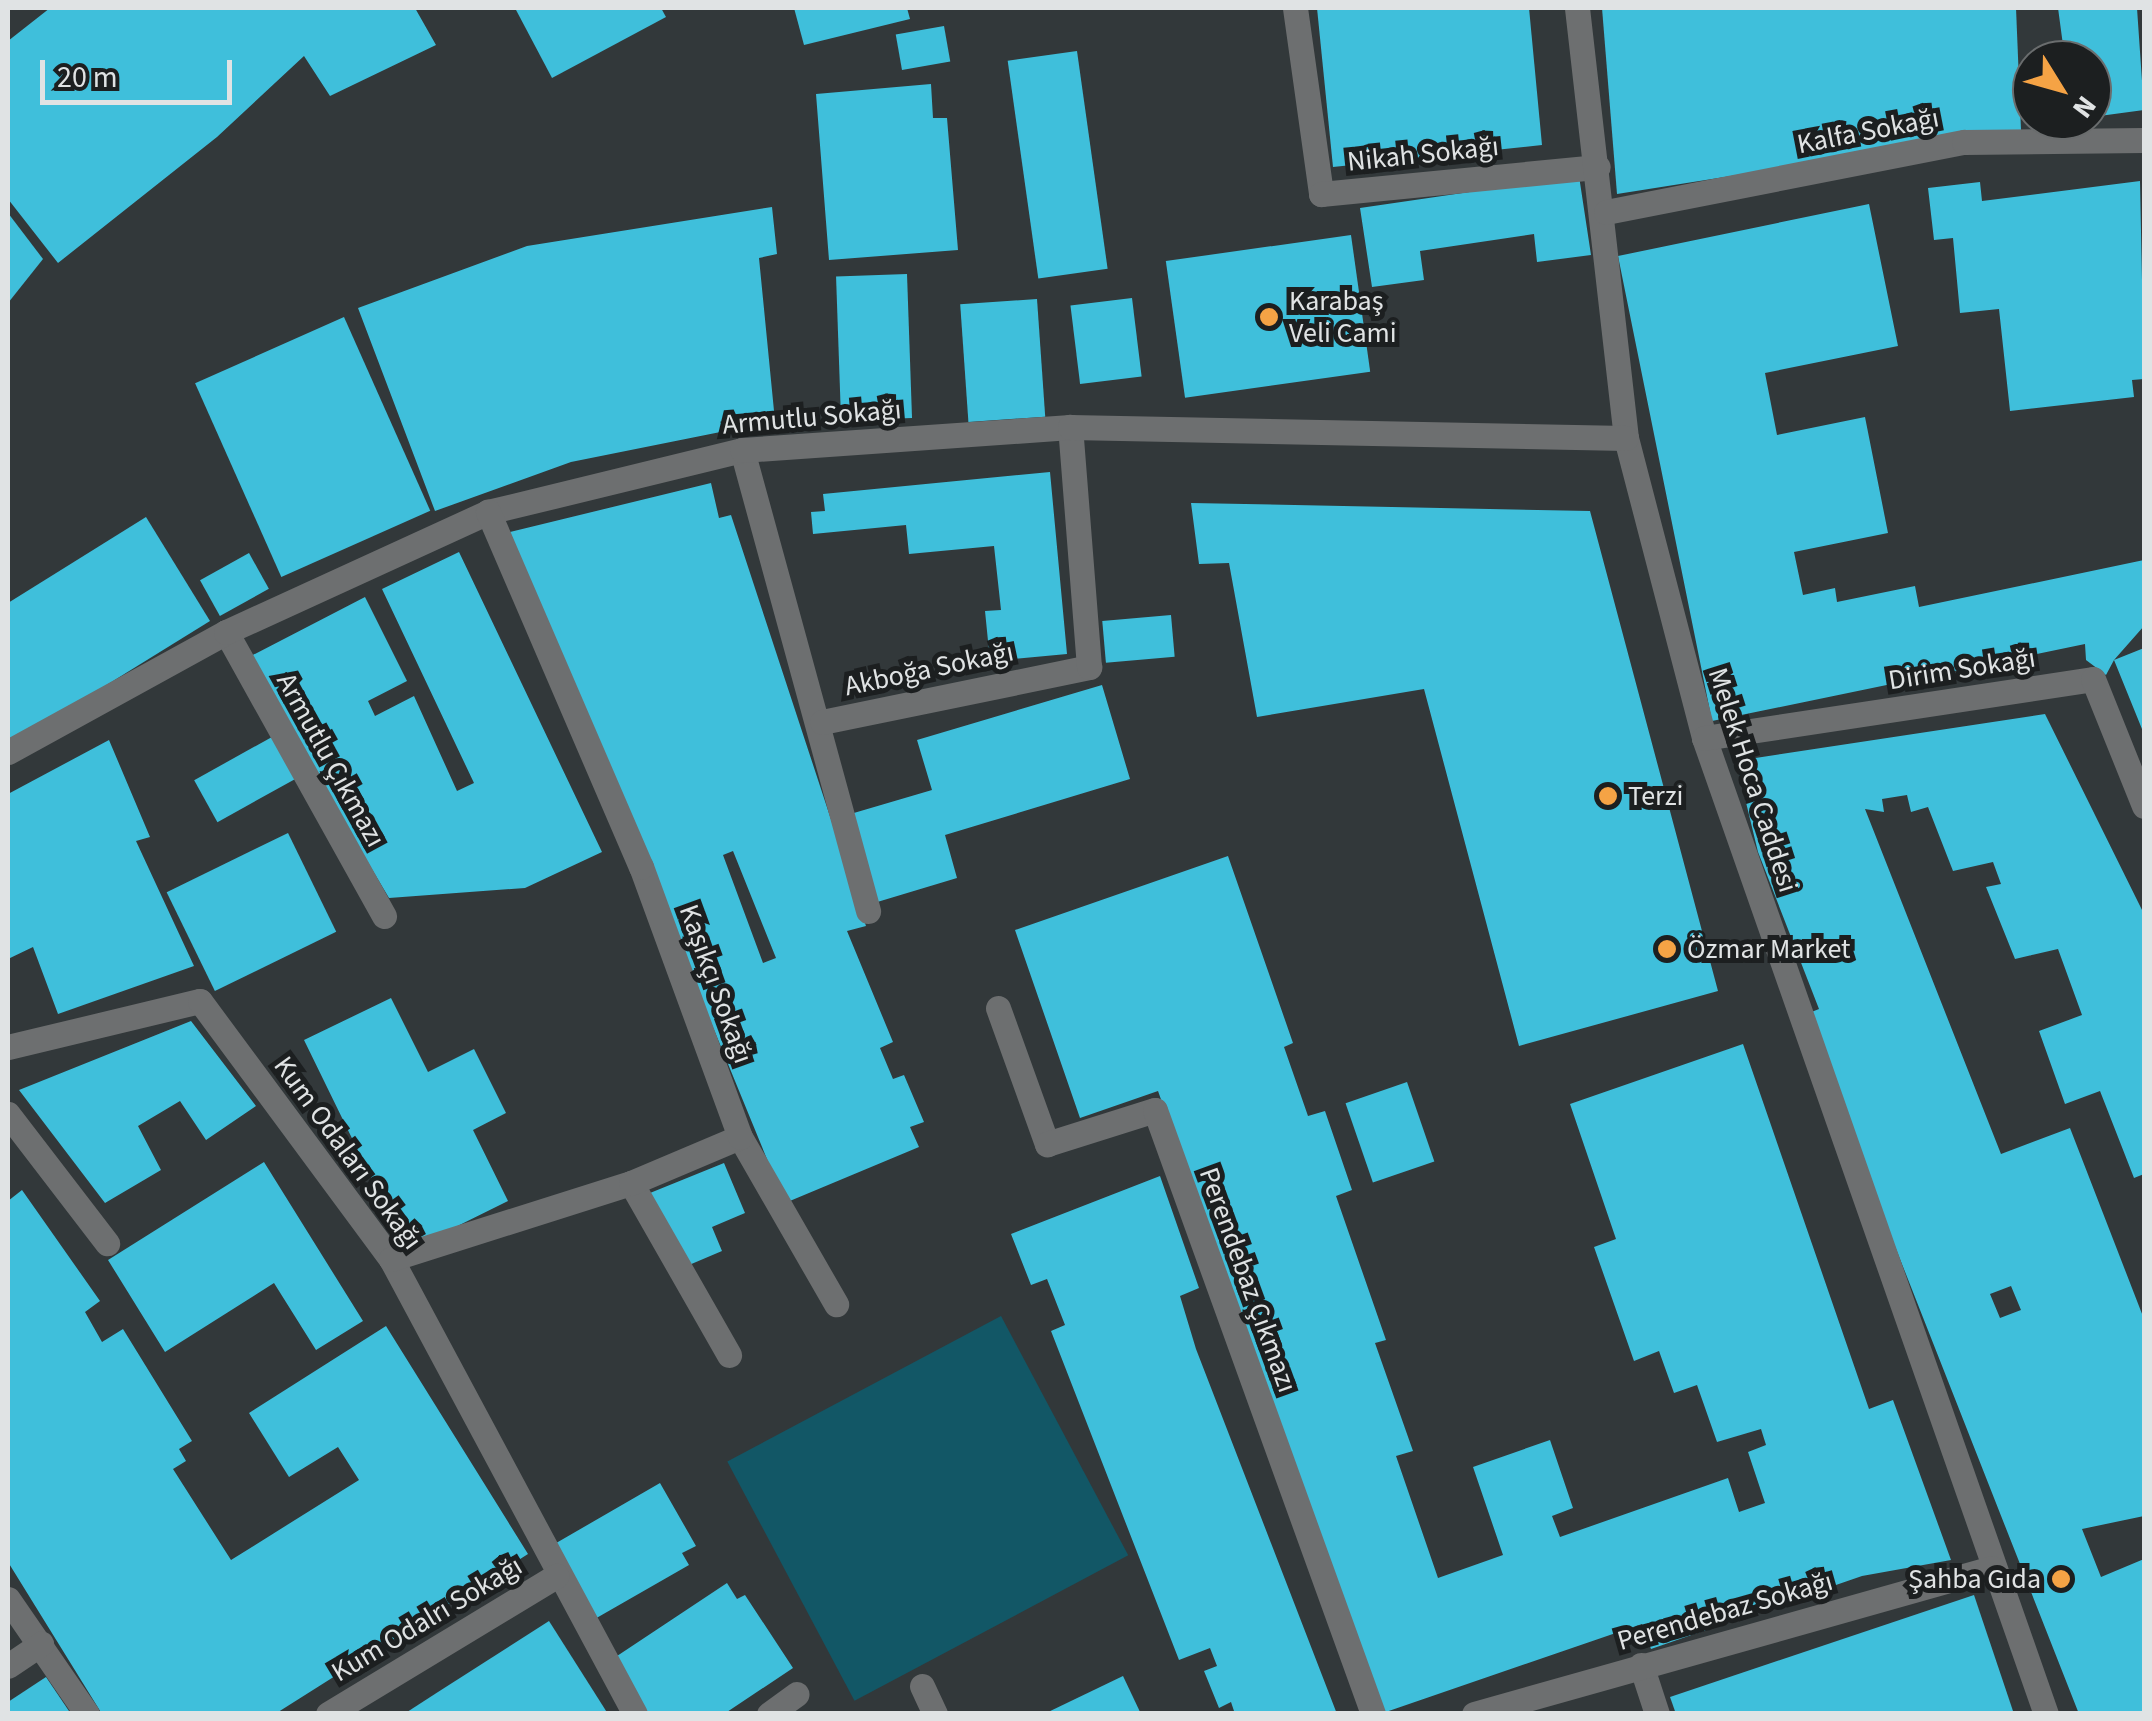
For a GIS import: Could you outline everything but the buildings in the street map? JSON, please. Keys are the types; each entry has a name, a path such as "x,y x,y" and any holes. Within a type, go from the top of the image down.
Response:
{"street":[{"name":"Nikah Sokağı","path":"1295,8 1321,194 1598,166"},
{"name":"Melek Hoca Caddesi","path":"1577,8 1606,212 1626,438 1704,738 2046,1714"},
{"name":"Kalfa Sokağı","path":"1606,212 1964,142 2144,140"},
{"name":"Armutlu Sokağı","path":"8,752 226,632 488,512 742,450 1070,427 1626,438"},
{"name":"Akboğa Sokağı","path":"742,450 822,722 1090,667 1070,427"},
{"name":"Kaşıkçı Sokağı","path":"488,512 641,867 740,1137 836,1304"},
{"name":"Armutlu Çıkmazı","path":"226,632 384,916"},
{"name":"Dirim Sokağı","path":"1704,738 2093,679 2144,806"},
{"path":"822,722 868,911"},
{"name":"Kum Odaları Sokağı","path":"8,1047 200,1000 391,1259 556,1576 635,1714"},
{"name":"Perendebaz Çıkmazı","path":"998,1008 1047,1144 1155,1110 1373,1714"},
{"path":"8,1114 107,1243"},
{"path":"391,1259 630,1183 740,1137"},
{"path":"630,1183 729,1355"},
{"name":"Perendebaz Sokağı","path":"1474,1714 1992,1568"},
{"name":"Kum Odalrı Sokağı","path":"328,1714 556,1576"},
{"path":"8,1599 86,1714"},
{"path":"8,1666 42,1644"},
{"path":"1640,1665 1656,1714"},
{"path":"922,1686 935,1714"},
{"path":"768,1714 798,1694"}],"shaded area":[{"path":"1001,1316 1128,1555 855,1701 727,1462"}],"place":[{"name":"Karabaş Veli Cami","path":"1269,317"},
{"name":"Terzi","path":"1608,796"},
{"name":"Özmar Market","path":"1667,949"},
{"name":"Şahba Gıda","path":"2061,1579"}]}
